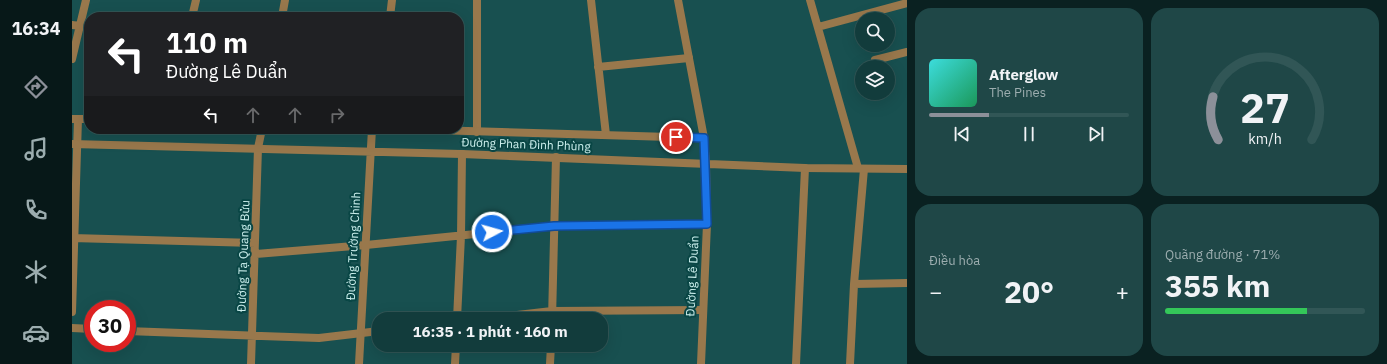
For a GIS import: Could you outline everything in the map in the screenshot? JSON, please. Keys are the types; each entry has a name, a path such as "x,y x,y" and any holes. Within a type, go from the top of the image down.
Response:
{"street":[{"path":"72,59 76,25 86,0"},
{"path":"193,12 196,0"},
{"path":"283,12 285,0"},
{"path":"391,12 392,0"},
{"path":"477,0 477,132"},
{"path":"591,0 606,135"},
{"name":"Đường Lê Duẩn","path":"678,0 704,138 706,164 707,224 700,364"},
{"path":"810,0 861,168 850,364"},
{"path":"818,27 907,3"},
{"path":"875,60 907,52"},
{"path":"598,67 688,58"},
{"path":"72,312 75,119"},
{"name":"Đường Phan Đình Phùng","path":"464,132 704,138"},
{"name":"Đường Tạ Quang Bửu","path":"251,364 256,254 255,243 258,148 261,134"},
{"name":"Đường Trường Chinh","path":"359,364 372,134"},
{"name":"Đường Phan Đình Phùng","path":"75,144 462,154 805,168 907,169"},
{"path":"457,312 461,236 462,154"},
{"path":"552,312 556,158"},
{"path":"796,364 805,168"},
{"path":"256,254 366,245 554,226 707,224"},
{"path":"73,238 255,243"},
{"path":"854,284 907,283"},
{"path":"608,313 703,310"},
{"path":"72,328 84,329"},
{"path":"136,331 319,338 372,332"},
{"path":"455,364 456,352"},
{"path":"550,364 551,352"}],"route":[{"path":"492,232 554,226 707,224 704,138 676,137"}]}
